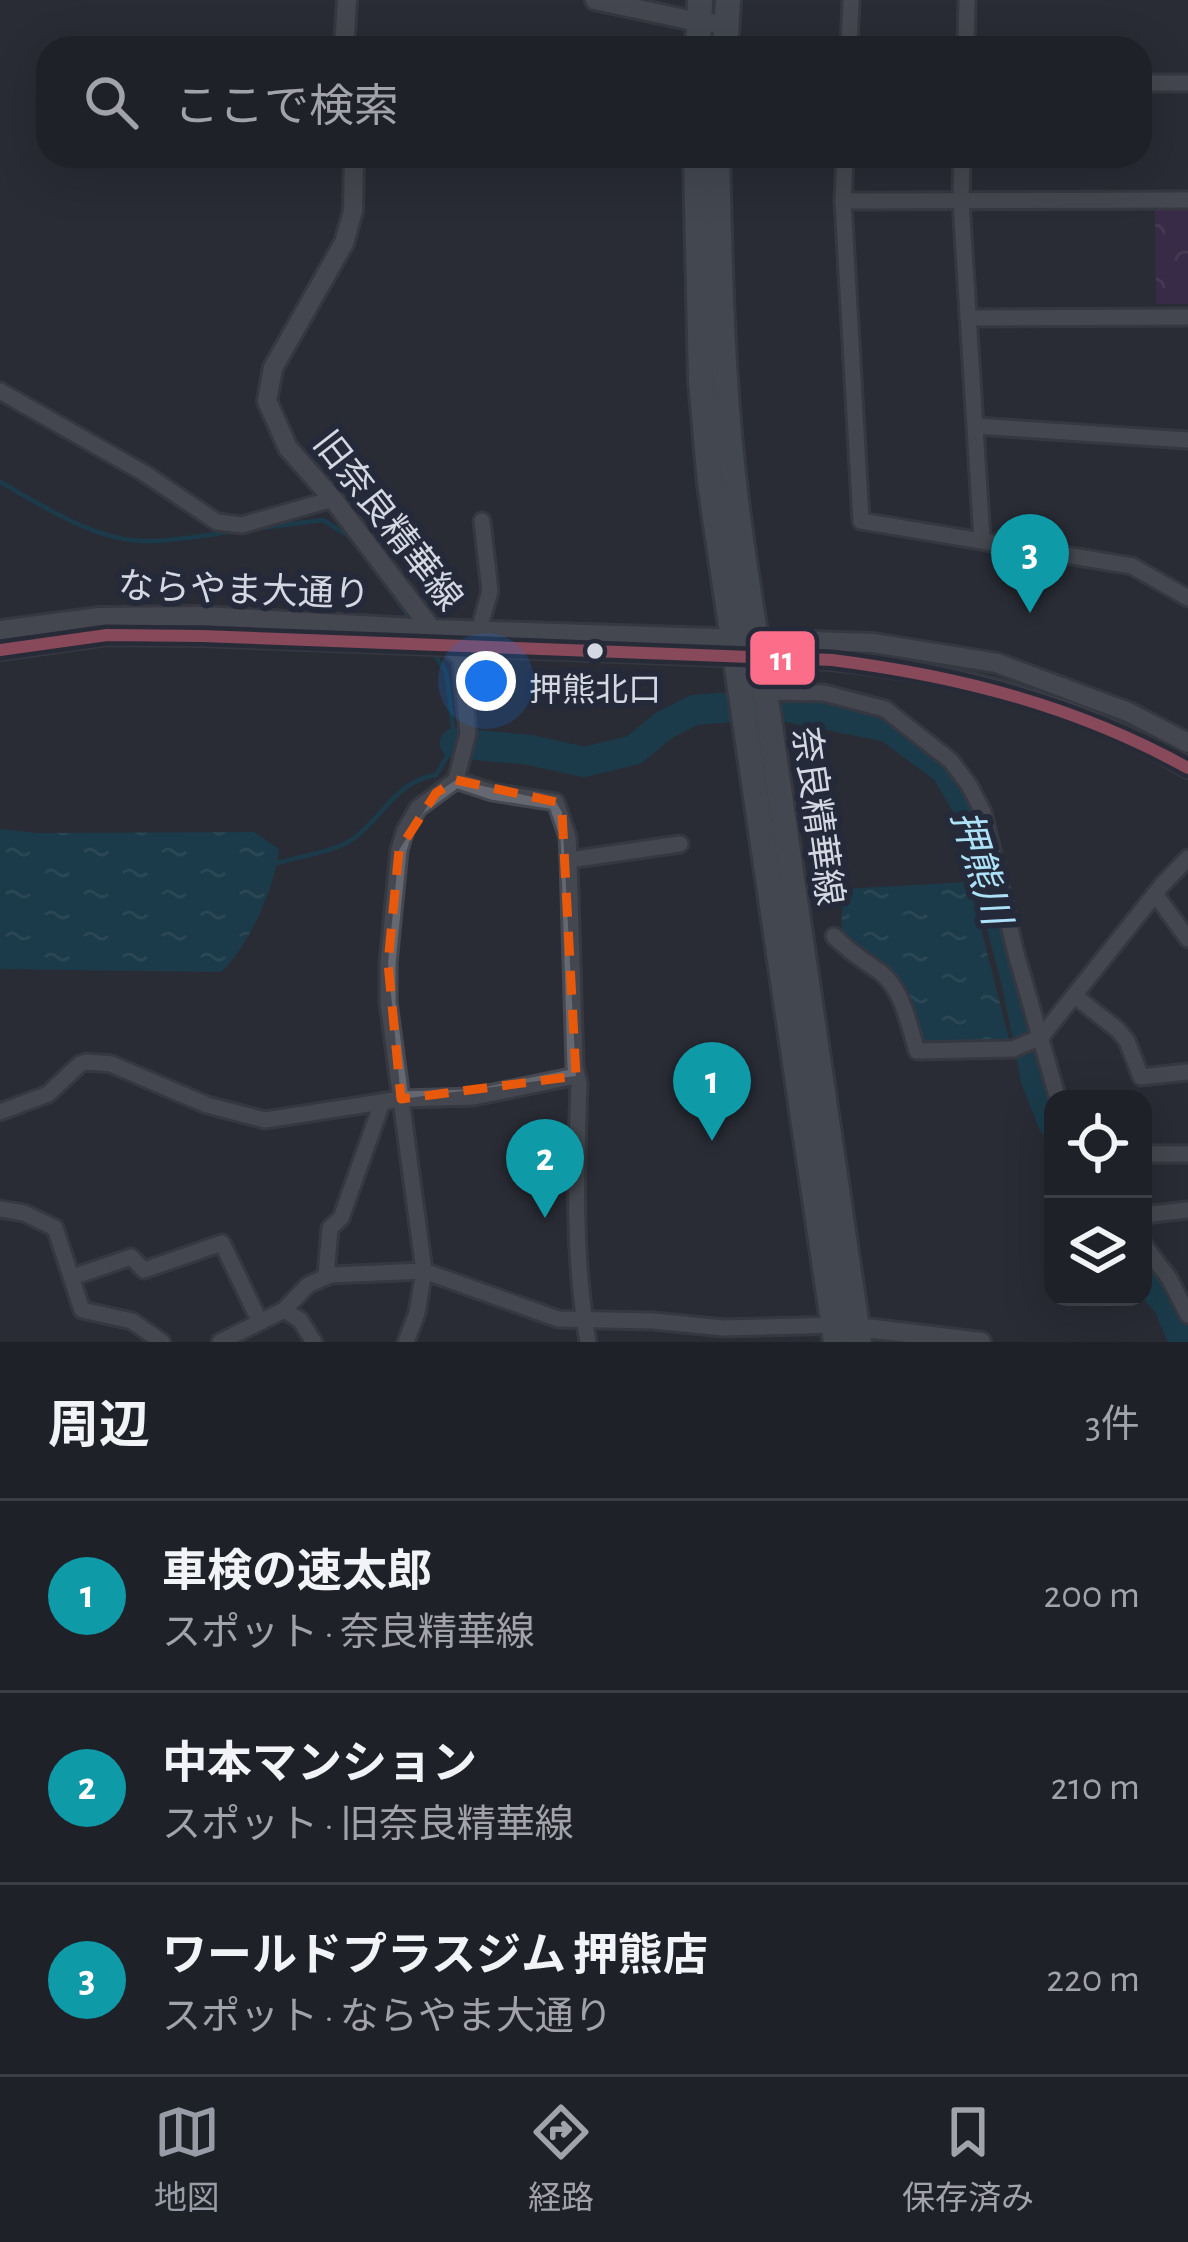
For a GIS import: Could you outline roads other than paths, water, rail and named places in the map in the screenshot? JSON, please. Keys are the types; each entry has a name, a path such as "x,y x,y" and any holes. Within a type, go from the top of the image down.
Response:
{"main road":[{"name":"奈良精華線","path":"696,168 701,381 710,482 757,696 757,725 846,1334"},
{"name":"奈良精華線","path":"717,168 725,381 745,648"}],"street":[{"path":"345,36 347,0"},
{"path":"596,0 699,24 726,24"},
{"path":"850,36 851,0"},
{"path":"966,36 967,0"},
{"path":"1152,83 1188,83"},
{"name":"旧奈良精華線","path":"354,168 353,212 344,243 272,368 266,401 288,448 460,659 468,734 456,780"},
{"path":"844,168 861,521 1132,566 1188,598"},
{"path":"962,168 982,540"},
{"path":"843,201 1188,200"},
{"path":"968,318 1188,317"},
{"path":"0,391 144,473 217,522 242,525 334,499"},
{"path":"975,426 1188,440"},
{"path":"479,630 490,591 482,521"},
{"name":"ならやま大通り","path":"0,630 99,617 202,616 745,648 969,681 1048,704 1188,768"},
{"name":"ならやま大通り","path":"0,650 107,635 449,647 745,648 873,643 977,659 1066,686 1188,743"},
{"path":"757,696 824,693 885,709 950,761 970,785 983,812 1056,1090"},
{"path":"406,1342 424,1271 388,1002 388,963 399,850 418,808 456,780 492,792 556,802 565,825 579,1084 575,1199 588,1342"},
{"path":"569,860 680,844"},
{"path":"834,936 856,959 884,974 903,1005 917,1051 1013,1048 1041,1037 1188,858"},
{"path":"1155,894 1188,939"},
{"path":"1076,997 1127,1041 1141,1077 1188,1072"},
{"path":"0,1112 48,1094 87,1062 125,1069 207,1105 265,1120 401,1099 474,1097 575,1076"},
{"path":"326,1277 330,1228 341,1218 382,1103"},
{"path":"1152,1154 1188,1154"},
{"path":"0,1209 50,1223 82,1310 132,1321 162,1342"},
{"path":"1152,1214 1188,1210"},
{"path":"73,1277 131,1257 144,1270 222,1243 259,1320"},
{"path":"1152,1256 1188,1315"},
{"path":"220,1342 284,1310 308,1286 326,1277 424,1271 535,1314 584,1321 653,1321 723,1335 846,1334 981,1342"},
{"path":"284,1310 299,1320 314,1342"}],"water":[{"path":"0,829 254,832 279,849 259,915 221,972 0,969"},
{"path":"969,882 1009,1039 924,1043 896,977 841,934 843,889"}],"waterway":[{"path":"0,482 67,519 121,539 164,540 236,531"},
{"path":"253,529 323,520 355,540"},
{"path":"375,569 410,619"},
{"path":"278,863 345,843 399,793 436,775 455,743 446,671 433,653"},
{"name":"押熊川","path":"455,743 530,750 584,762 634,750 663,726 694,710 772,704 888,727 946,770 972,815 1044,1100"},
{"name":"押熊川","path":"1152,1286 1168,1304 1184,1342"}],"place":[{"name":"ワールドプラスジム 押熊店","path":"1030,613"},
{"name":"押熊北口","path":"595,651"},
{"name":"車検の速太郎","path":"712,1141"},
{"name":"中本マンション","path":"545,1218"}]}
